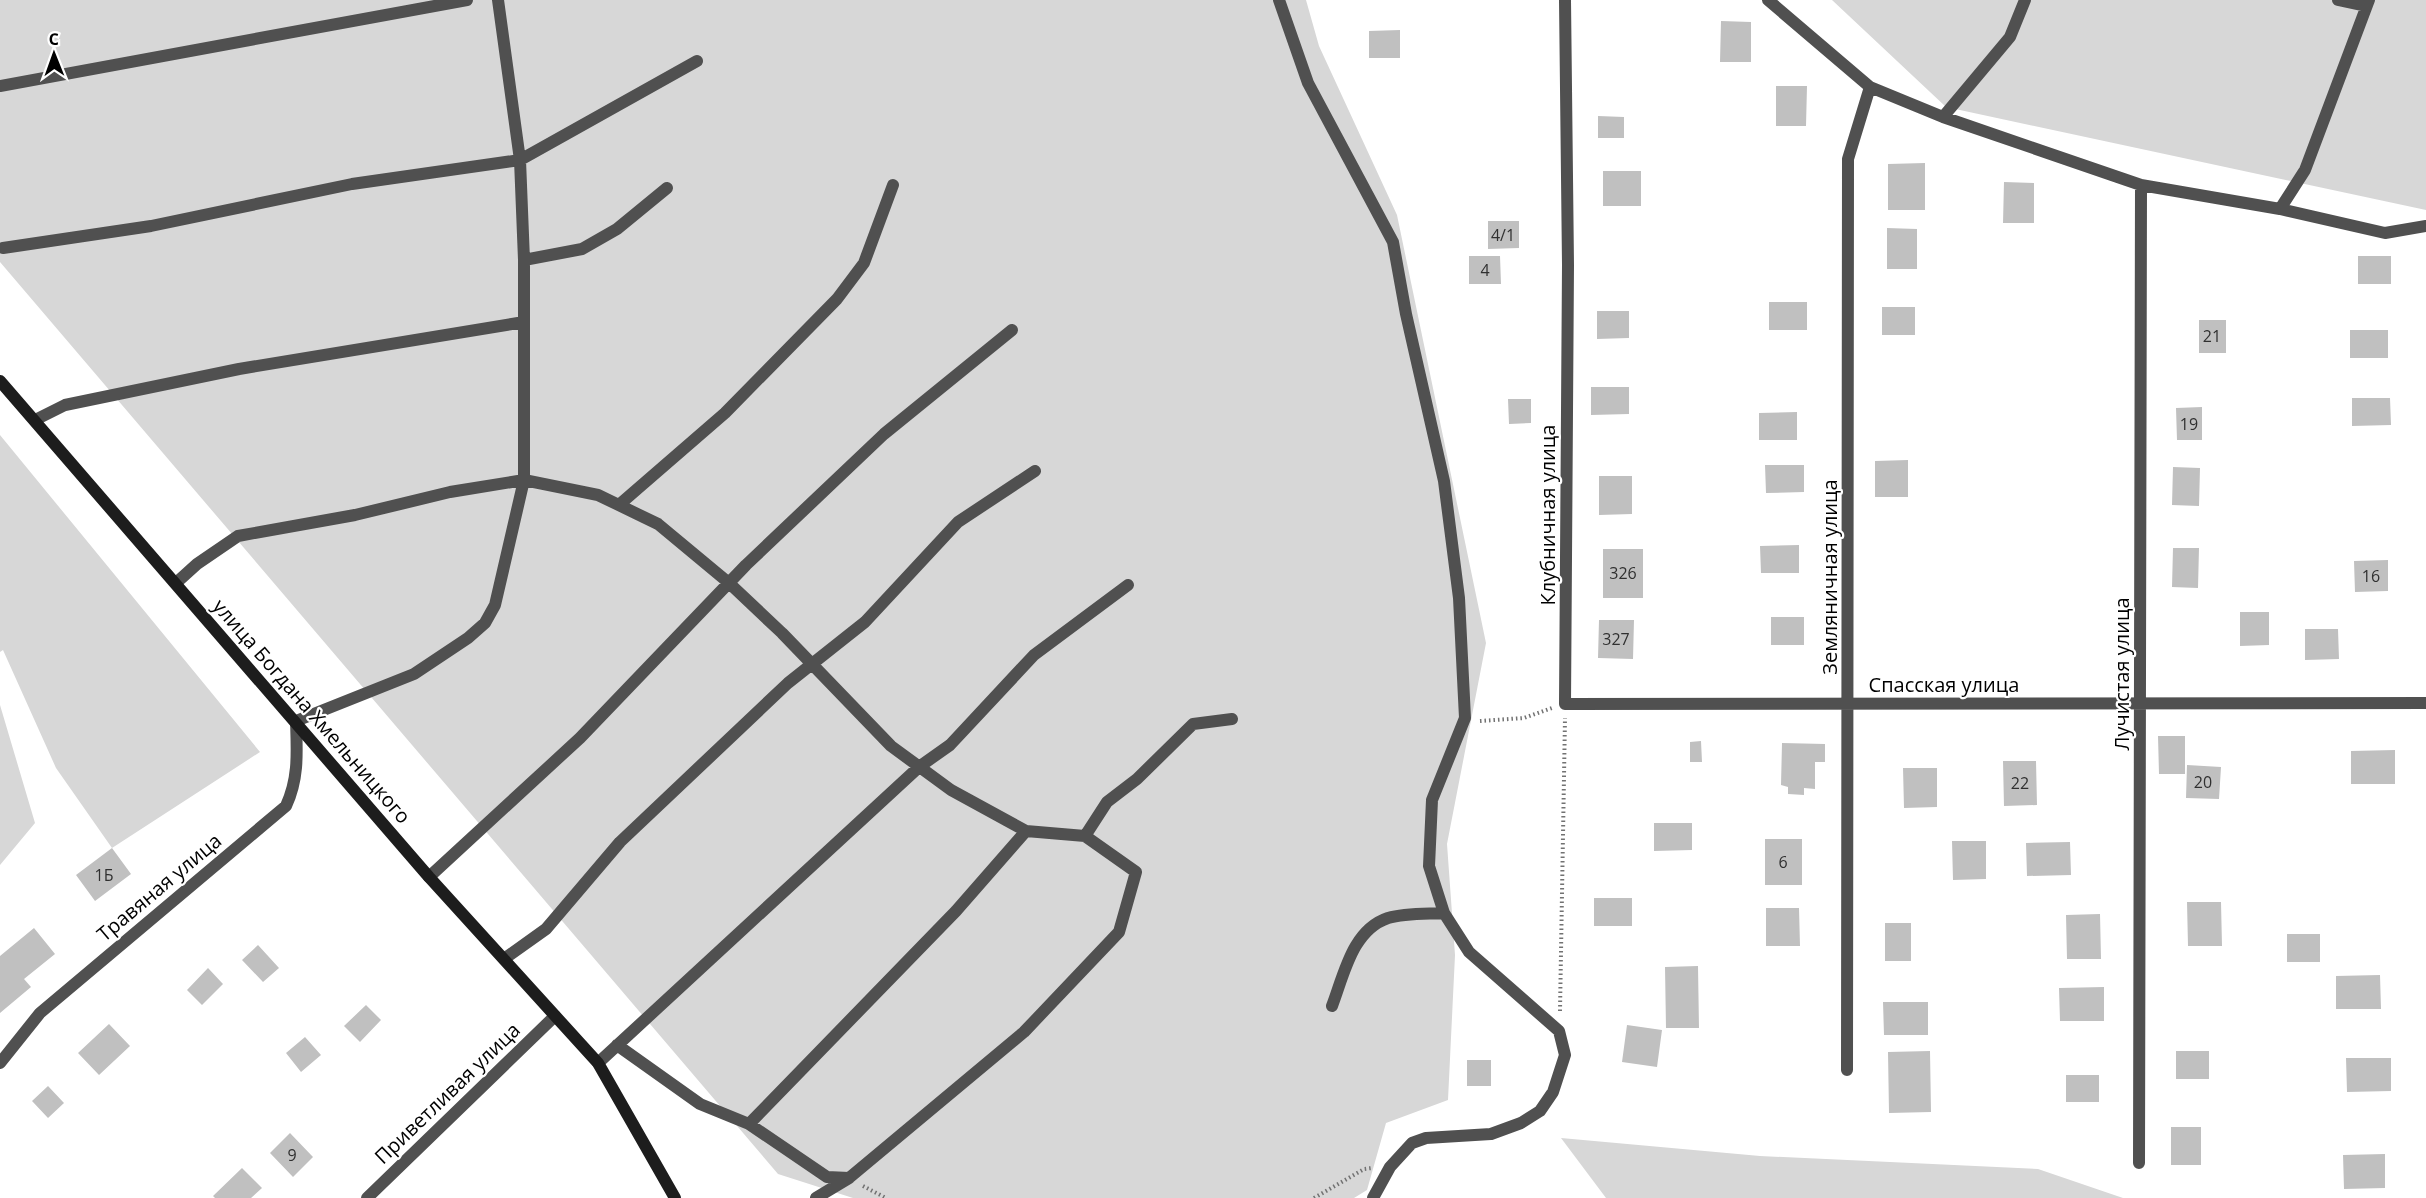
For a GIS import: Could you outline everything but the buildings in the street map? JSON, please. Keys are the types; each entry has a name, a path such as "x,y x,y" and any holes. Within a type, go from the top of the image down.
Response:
{"street":[{"path":"0,86 467,0"},
{"path":"296,721 414,674 485,623 495,605 524,480 524,260 520,160 498,0"},
{"path":"1279,0 1308,83 1393,242 1406,314 1444,481 1459,598 1464,718 1432,800 1429,866 1444,913 1469,951 1559,1031 1565,1055 1553,1092 1540,1111 1521,1123 1491,1134 1426,1138 1404,1149 1390,1167 1373,1198"},
{"name":"Клубничная улица","path":"1565,0 1568,265 1565,704"},
{"path":"1768,0 1870,87 1943,117 2141,185 2280,208 2385,233 2426,226"},
{"path":"1943,117 2010,37 2025,0"},
{"path":"2280,208 2305,170 2368,3 2338,0"},
{"path":"3,248 151,226 352,184 520,160 698,61"},
{"name":"Земляничная улица","path":"1847,1071 1848,159 1870,87"},
{"path":"620,504 725,413 837,299 864,263 893,185"},
{"name":"Лучистая улица","path":"2139,1163 2141,185"},
{"path":"524,260 582,249 617,229 667,188"},
{"path":"35,420 65,405 227,372 524,322"},
{"path":"429,877 580,738 729,583 884,434 1012,330"},
{"name":"улица Богдана Хмельницкого","path":"0,381 429,877 598,1063 675,1198"},
{"path":"504,959 546,929 620,842 810,663 865,622 958,522 1035,471"},
{"path":"176,583 197,564 238,536 355,515 450,492 524,480 598,495 658,524 729,583 891,746 951,790 1026,831 1085,836 1136,872 1119,932 1024,1032 849,1178 816,1198"},
{"path":"598,1063 919,767 950,745 1034,655 1128,585"},
{"name":"Спасская улица","path":"1565,704 2426,703"},
{"path":"1085,836 1107,802 1137,778 1193,724 1232,719"},
{"name":"Травяная улица","path":"0,1063 40,1013 286,806 293,789 298,766 296,721"},
{"path":"750,1124 956,911 1026,831"},
{"path":"1332,1006 1353,952 1365,932 1388,918 1444,913"},
{"name":"Приветливая улица","path":"367,1198 555,1016"},
{"path":"617,1045 700,1104 750,1124 826,1177 849,1178"}],"path":[{"path":"1464,718 1483,721 1524,718 1565,704 1559,1031"},
{"path":"1314,1198 1364,1169 1390,1167"},
{"path":"849,1178 886,1198"}],"shaded area":[{"path":"0,0 1306,0 1319,46 1397,215 1486,643 1447,844 1455,955 1448,1100 1386,1123 1367,1190 1354,1198 853,1198 778,1174 0,262"},
{"path":"1832,0 2426,0 2426,210 1946,107"},
{"path":"0,435 260,752 112,848 56,768 3,650 0,652"},
{"path":"0,705 35,823 0,865"},
{"path":"1561,1138 1760,1156 2038,1169 2123,1198 1606,1198"}]}
